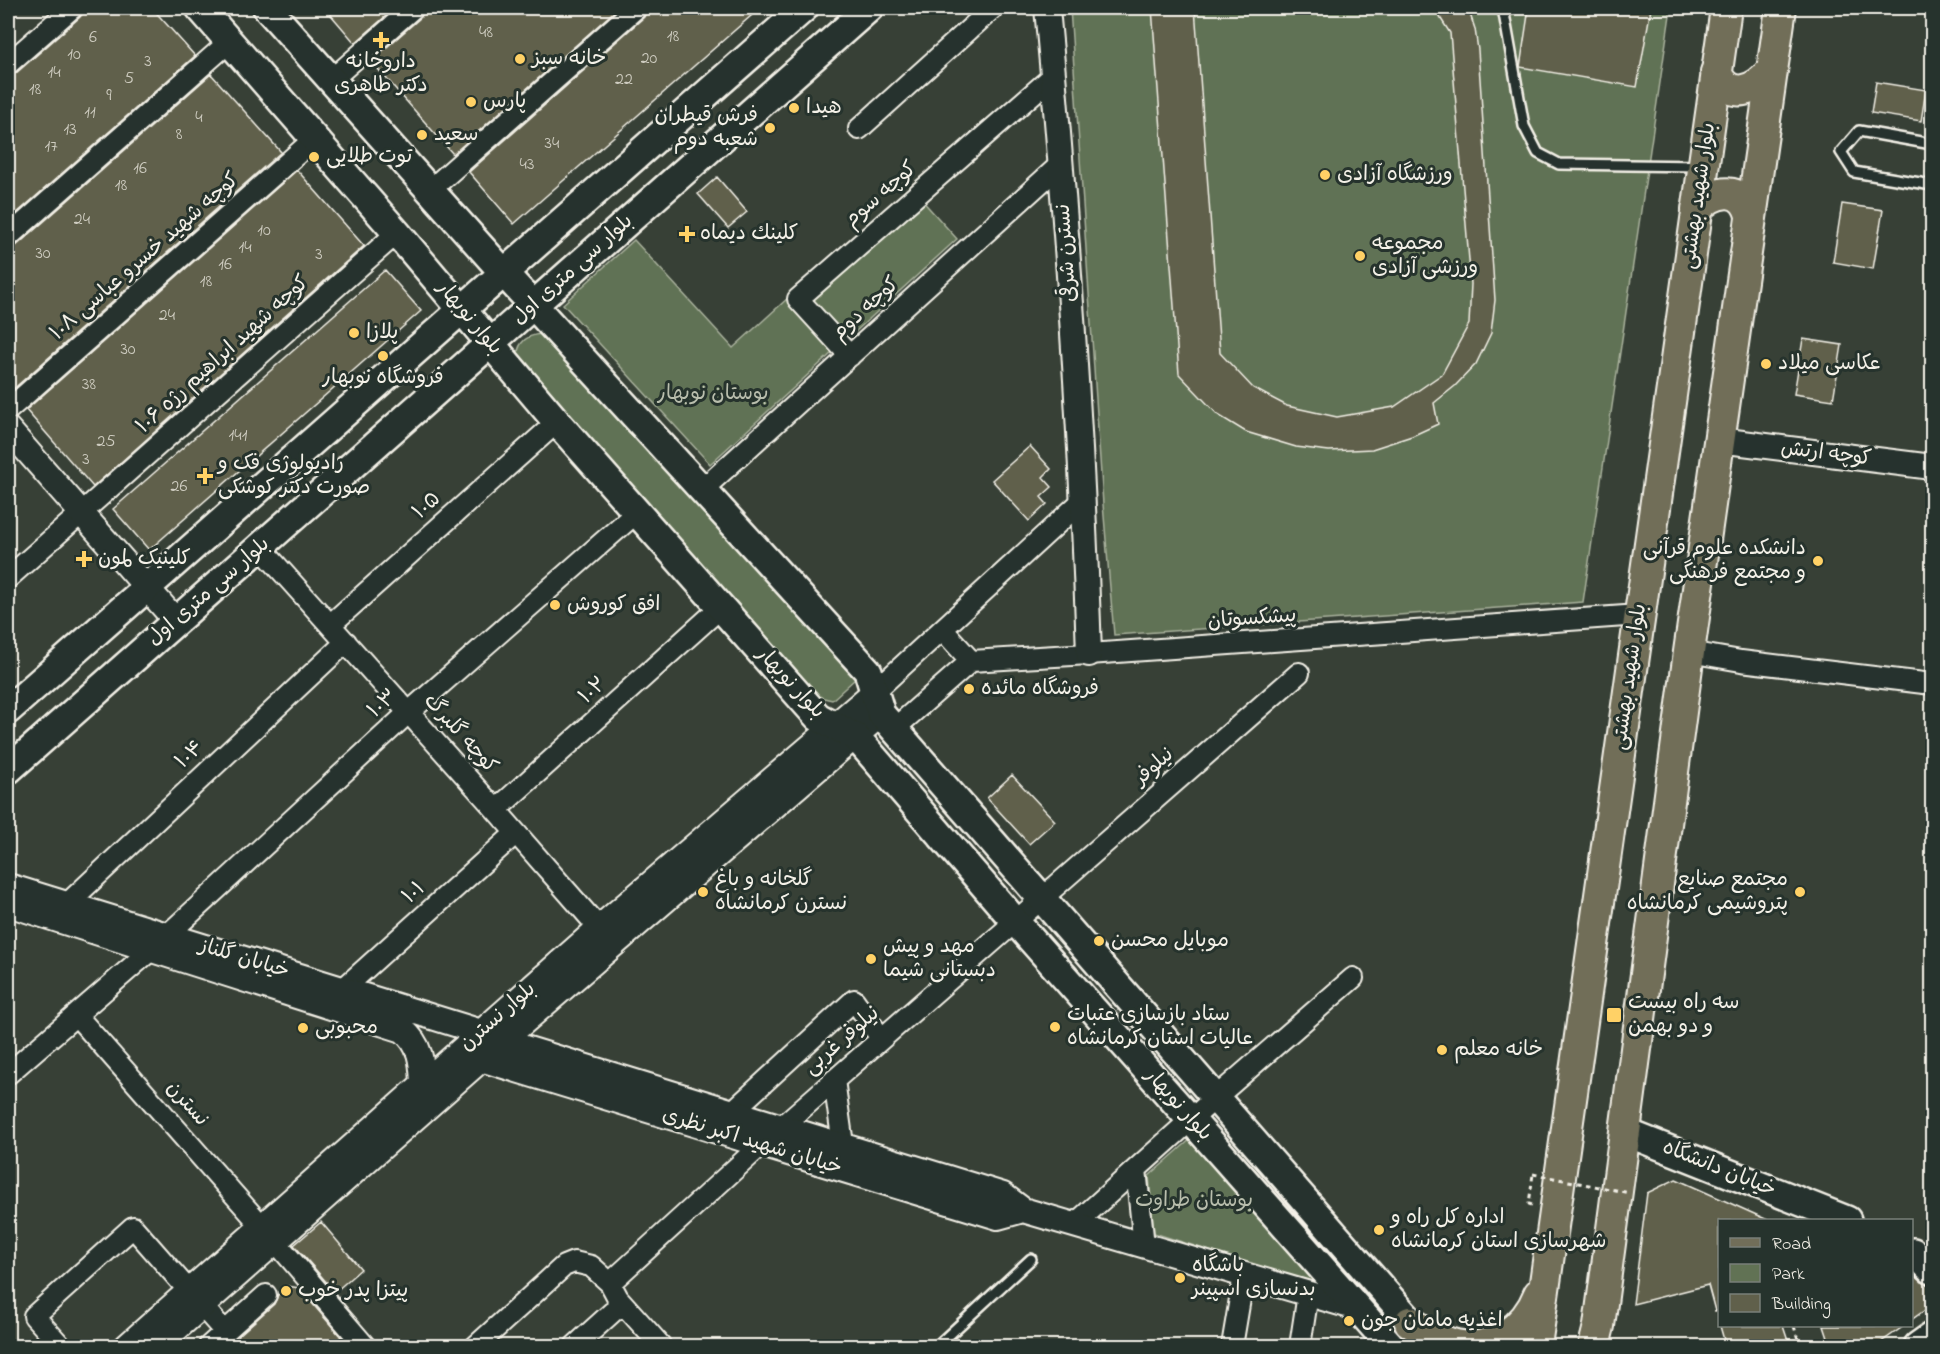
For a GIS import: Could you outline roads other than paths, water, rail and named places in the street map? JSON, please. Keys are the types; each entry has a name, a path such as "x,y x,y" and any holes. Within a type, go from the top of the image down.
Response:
{"main road":[{"name":"بلوار نوبهار","path":"200,8 313,140 397,233 557,422 818,717 845,732 1191,1119 1357,1308 1385,1344"},
{"name":"بلوار نوبهار","path":"267,8 503,272 868,671 883,712 1040,898 1434,1347"},
{"name":"بلوار سی متری اول","path":"8,710 804,8"},
{"name":"بلوار سی متری اول","path":"8,770 869,8"},
{"name":"بلوار شهید بهشتی","path":"1536,1347 1726,8"},
{"path":"1594,1340 1781,8"},
{"path":"1716,72 1720,81 1732,89 1749,90 1758,85 1772,70"},
{"path":"1697,209 1714,196 1730,193 1743,199 1751,216"},
{"name":"خیابان دانشگاه","path":"1625,1132 1842,1219"},
{"path":"1410,1322 1455,1345 1478,1346 1489,1343 1511,1332 1525,1320 1538,1296 1545,1274"},
{"path":"1918,1347 1932,1336"}],"street":[{"path":"8,64 72,8"},
{"path":"331,80 413,8"},
{"path":"430,190 636,8"},
{"path":"859,129 993,8"},
{"name":"نسترن شرقی","path":"1047,8 1061,164 1084,499 1089,654"},
{"path":"8,237 229,42"},
{"name":"کوچه سوم","path":"850,356 798,300 1053,76"},
{"name":"کوچه شهید خسرو عباسی ۱۰۸","path":"8,410 313,140"},
{"name":"کوچه دوم","path":"703,489 1061,164"},
{"name":"کوچه شهید ابراهیم رژه ۱۰۶","path":"8,578 397,233"},
{"name":"۱۰۵","path":"330,625 557,422"},
{"path":"8,429 176,621"},
{"name":"کوچه ارتش","path":"1719,441 1932,467"},
{"path":"883,712 943,630 1084,499"},
{"name":"۱۰۳","path":"8,1074 158,942 408,713 637,512"},
{"name":"کوچه گلبرگ","path":"260,547 599,928"},
{"name":"۱۰۲","path":"496,810 721,607"},
{"name":"پیشکسوتان","path":"970,661 1639,615"},
{"path":"883,712 970,661 943,630"},
{"name":"۱۰۴","path":"66,903 346,642"},
{"path":"1689,652 1741,661 1932,684"},
{"name":"نیلوفر","path":"1014,921 1299,673"},
{"name":"بلوار نسترن","path":"268,1233 481,1059 491,1037 599,928 845,732 883,712"},
{"name":"بلوار نسترن","path":"127,1347 196,1298 268,1233 423,1083 491,1037 845,732"},
{"name":"۱۰۱","path":"343,989 516,833"},
{"name":"خیابان گلناز","path":"8,886 66,903 158,942 403,1030 413,1038 418,1048 422,1059 423,1083"},
{"name":"خیابان گلناز","path":"8,904 343,989 491,1037"},
{"name":"نیلوفر غربی","path":"575,1347 617,1308 614,1290 761,1145 1014,921"},
{"path":"1074,1225 1191,1119 1353,978"},
{"path":"713,1130 854,1000 881,1038"},
{"name":"نسترن","path":"76,1015 365,1347"},
{"name":"خیابان شهید اکبر نظری","path":"491,1037 1003,1195 1023,1210 1357,1308"},
{"name":"خیابان شهید اکبر نظری","path":"481,1059 998,1216 1023,1210"},
{"path":"834,1080 847,1171"},
{"path":"1137,1169 1144,1245"},
{"path":"61,1347 34,1316 133,1227 225,1332"},
{"path":"476,1347 564,1266 574,1262 591,1266 661,1347"},
{"path":"1232,1347 1244,1275"},
{"path":"1300,1347 1308,1294"},
{"path":"208,1347 266,1295"},
{"name":"بلوار نسترن","path":"157,1347 196,1298"}],"lane":[{"path":"1503,8 1524,126 1538,153 1559,164 1703,166"},
{"path":"1932,144 1859,131 1840,152 1854,172 1932,185"},
{"path":"937,1347 1031,1259"}],"place":[{"name":"داروخانه دکتر طاهری","path":"381,40"},
{"name":"خانه سبز","path":"520,59"},
{"name":"پارس","path":"471,102"},
{"name":"هیدا","path":"794,108"},
{"name":"فرش قیطران شعبه دوم","path":"770,128"},
{"name":"سعید","path":"422,135"},
{"name":"توت طلایی","path":"314,157"},
{"name":"ورزشگاه آزادی","path":"1325,175"},
{"name":"كلينك ديماه","path":"687,234"},
{"name":"مجموعه ورزشی آزادی","path":"1360,256"},
{"name":"پلازا","path":"354,333"},
{"name":"فروشگاه نوبهار","path":"383,356"},
{"name":"عکاسی میلاد","path":"1766,364"},
{"name":"رادیولوژی فک و صورت دکتر کوشکی","path":"205,476"},
{"name":"کلینیک لمون","path":"84,559"},
{"name":"دانشکده علوم قرآنی و مجتمع فرهنگی","path":"1818,561"},
{"name":"افق کوروش","path":"555,605"},
{"name":"فروشگاه مائده","path":"969,689"},
{"name":"گلخانه و باغ نسترن کرمانشاه","path":"703,892"},
{"name":"مجتمع صنایع پتروشیمی کرمانشاه","path":"1800,892"},
{"name":"موبایل محسن","path":"1099,941"},
{"name":"مهد و پیش دبستانی شیما","path":"871,959"},
{"name":"سه راه بیست و دو بهمن","path":"1614,1015"},
{"name":"ستاد بازسازی عتبات عالیات استان کرمانشاه","path":"1055,1027"},
{"name":"محبوبی","path":"303,1028"},
{"name":"خانه معلم","path":"1442,1050"},
{"name":"اداره کل راه و شهرسازی استان کرمانشاه","path":"1379,1230"},
{"name":"باشگاه بدنسازی اسپینر","path":"1180,1278"},
{"name":"پیتزا پدر خوب","path":"286,1291"},
{"name":"اغذیه مامان جون","path":"1349,1321"}],"park label":[{"name":"بوستان نوبهار","path":"713,394"},
{"name":"بوستان طراوت","path":"1194,1201"}]}
